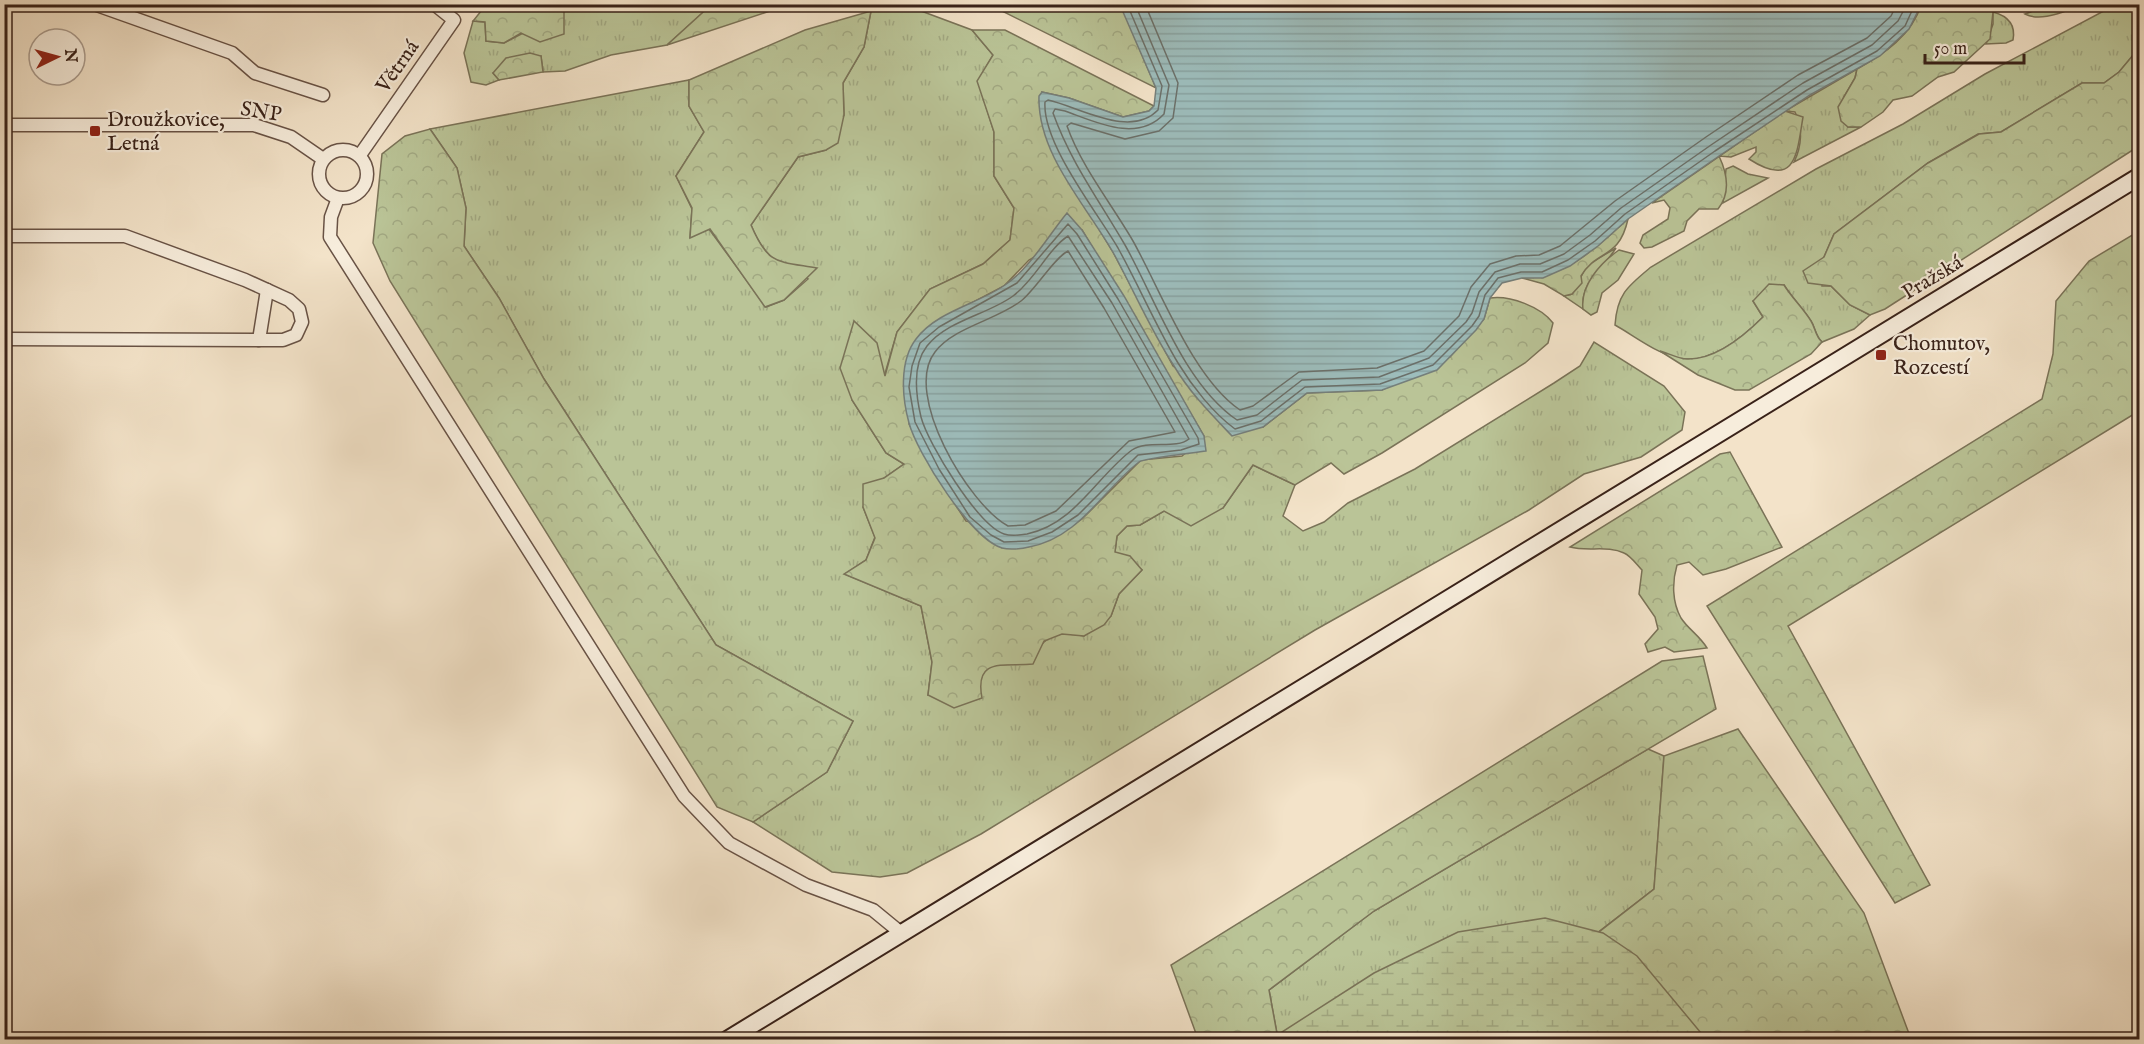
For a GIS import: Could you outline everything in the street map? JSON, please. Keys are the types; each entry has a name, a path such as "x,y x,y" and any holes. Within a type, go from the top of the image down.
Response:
{"main road":[{"name":"Pražská","path":"727,1040 2139,176"}],"street":[{"path":"94,4 232,53 255,73 323,95"},
{"name":"Větrná","path":"360,155 454,20 434,4"},
{"name":"SNP","path":"4,125 254,125 291,137 323,159"},
{"path":"340,149 352,151 360,155 368,173 366,183 358,193 338,198 323,187 319,170 323,159 340,149"},
{"path":"338,198 331,217 330,237 684,796 729,843 806,885 873,910 901,933"},
{"path":"4,236 124,236 267,290 295,304 302,315 302,322 296,335 290,339 4,339"},
{"path":"259,340 267,290"}],"green space":[{"path":"711,4 788,5 667,45"},
{"path":"486,5 551,5 564,12 564,34 540,42 521,33 504,43 486,41 485,22 473,21"},
{"path":"551,5 711,5 667,45 611,55 565,71 543,72 541,56 493,73 499,80 486,85 471,82 464,53 473,21 485,22 486,41 504,43 564,12"},
{"path":"990,5 1121,5 1156,88"},
{"path":"1921,5 1986,5 1993,12 1990,39 1954,72 1938,77 1912,96 1893,100 1883,112 1861,127 1848,127 1841,121 1838,107 1855,78 1857,69 1896,43 1911,26"},
{"path":"2033,5 2080,5 2045,17 2025,14 2031,12"},
{"path":"2115,5 2139,5 2139,48 2119,72 2104,83 2082,83 2001,132 1978,134 1928,163 1834,234 1824,257 1822,286 1831,286 1850,305 1870,315 1854,329 1822,342 1808,316 1784,285 1753,301 1763,317 1747,331 1719,351 1698,358 1687,359 1668,355 1615,325 1621,298 1651,267 1816,169 1903,124 1985,74"},
{"path":"913,8 972,30 993,55 978,81 994,132 994,176 1014,208 1010,240 983,264 930,289 897,332 884,377 852,400 886,453 904,464 884,478 863,507 875,537 866,560 845,574 921,606 932,662 928,695 979,682 983,672 995,664 1021,662 1029,658 1051,637 1061,634 1084,636 1111,616 1119,594 1142,570 1115,552 1117,536 1127,526 1140,525 1164,511 1223,508 1253,465 1295,485 1283,516 1303,531 1324,522 1348,503 1415,469 1554,383 1580,366 1594,342 1664,386 1685,412 1682,430 1641,457 1584,474 1529,510 1315,630 981,834 907,873 880,877 832,872 753,822 827,772 853,721 716,645 544,379 499,298 464,246 466,208 457,168 430,129 689,80 689,106 704,132 676,176 692,209 690,237 709,229 766,307 784,300 808,279 767,253 751,225 798,157 826,150 844,115 843,83 864,47 871,11"},
{"path":"871,11 864,47 843,83 844,115 838,143 826,150 798,157 751,225 763,248 775,259 817,268 784,300 765,307 710,229 690,238 692,208 676,176 704,132 689,106 689,80 805,30"},
{"path":"1993,12 2007,18 2010,22 2014,34 2013,40 2006,43 1986,44 1993,24"},
{"path":"972,30 1005,30 1154,106 1149,111 1123,117 1069,98 1042,92 1054,155 1113,252 1173,366 1263,427 1307,393 1382,390 1450,357 1484,319 1490,298 1507,298 1524,303 1541,312 1553,323 1548,343 1525,363 1382,453 1344,474 1331,463 1295,485 1253,465 1223,508 1191,526 1164,511 1140,525 1127,526 1117,536 1115,552 1130,556 1142,570 1119,594 1111,616 1104,625 1084,636 1062,634 1044,641 1033,664 994,666 983,675 982,698 954,708 928,695 932,662 921,606 844,574 866,560 875,538 863,507 863,484 884,478 904,464 886,453 852,400 840,368 854,321 877,343 885,376 897,332 930,289 983,264 1010,240 1014,208 994,176 994,132 977,81 993,55","holes":["1082,230 1204,436 1182,456 1141,460 1082,519 1055,537 966,521 934,472 909,424 935,322 1004,286 1029,260"]},
{"path":"2139,48 2139,146 1885,309 1870,315 1850,305 1831,286 1808,283 1803,271 1824,257 1834,234 1928,163 1979,134 2001,132 2082,83 2104,83 2119,72"},
{"path":"530,53 541,56 543,72 499,80 493,73 506,58"},
{"path":"1857,69 1855,78 1844,97 1848,127 1861,127 1794,162 1800,143 1799,124 1795,112 1785,111"},
{"path":"1785,111 1803,117 1796,154 1786,169 1765,168 1749,159 1756,152 1756,147 1731,157 1720,156"},
{"path":"430,129 457,168 466,208 464,246 499,298 544,379 716,645 853,721 827,772 753,822 717,807 390,281 373,243 382,154 405,136"},
{"path":"1719,157 1724,169 1726,190 1718,209 1699,209 1687,221 1684,231 1652,247 1644,248 1640,243 1643,235 1668,219 1670,208 1664,200 1652,203"},
{"path":"1733,166 1748,174 1768,178 1723,203 1726,169"},
{"path":"1628,219 1619,241 1587,267 1581,276 1582,283 1572,294 1564,296 1544,284 1522,278 1538,277 1567,267 1605,240"},
{"path":"2139,231 2139,411 1788,626 1930,885 1895,903 1707,606 2042,399 2053,354 2056,301 2089,261"},
{"path":"1616,248 1589,283 1583,299 1583,309 1564,296 1572,294 1587,265"},
{"path":"1619,250 1634,254 1618,280 1602,293 1597,312 1591,315 1583,309 1588,284 1598,268"},
{"path":"1769,284 1784,285 1811,321 1822,342 1811,354 1749,390 1735,390 1698,375 1660,351 1684,359 1698,358 1729,345 1763,317 1753,301"},
{"path":"1730,452 1782,547 1726,569 1703,575 1689,562 1677,565 1674,592 1678,612 1707,648 1674,652 1665,647 1648,652 1645,644 1658,629 1655,617 1639,594 1642,570 1629,556 1618,551 1570,547 1720,454"},
{"path":"1703,656 1716,709 1374,911 1269,990 1278,1039 1198,1039 1171,965 1662,661"},
{"path":"1738,729 1864,913 1911,1039 1460,1040 1654,889 1664,756"},
{"path":"1648,749 1664,756 1654,889 1460,1039 1278,1039 1269,990 1374,911"},
{"path":"1545,918 1603,933 1637,956 1706,1039 1271,1039 1374,973 1458,932"}],"water":[{"path":"1120,5 1921,5 1909,29 1880,56 1810,95 1719,156 1628,219 1598,246 1570,266 1543,278 1522,278 1502,283 1490,298 1484,319 1476,330 1437,370 1382,390 1307,393 1263,427 1232,436 1180,376 1150,325 1114,254 1066,179 1046,138 1039,96 1042,92 1069,98 1123,117 1149,111 1154,106 1156,88"},
{"path":"1067,213 1082,230 1124,296 1204,436 1206,451 1143,460 1126,473 1076,524 1062,534 1047,542 1029,547 1005,549 989,541 961,512 923,454 909,423 904,391 904,369 911,348 925,329 946,315 994,292 1014,278 1031,261"}],"place":[{"name":"Droužkovice, Letná","path":"95,131"},
{"name":"Chomutov, Rozcestí","path":"1881,355"}]}
